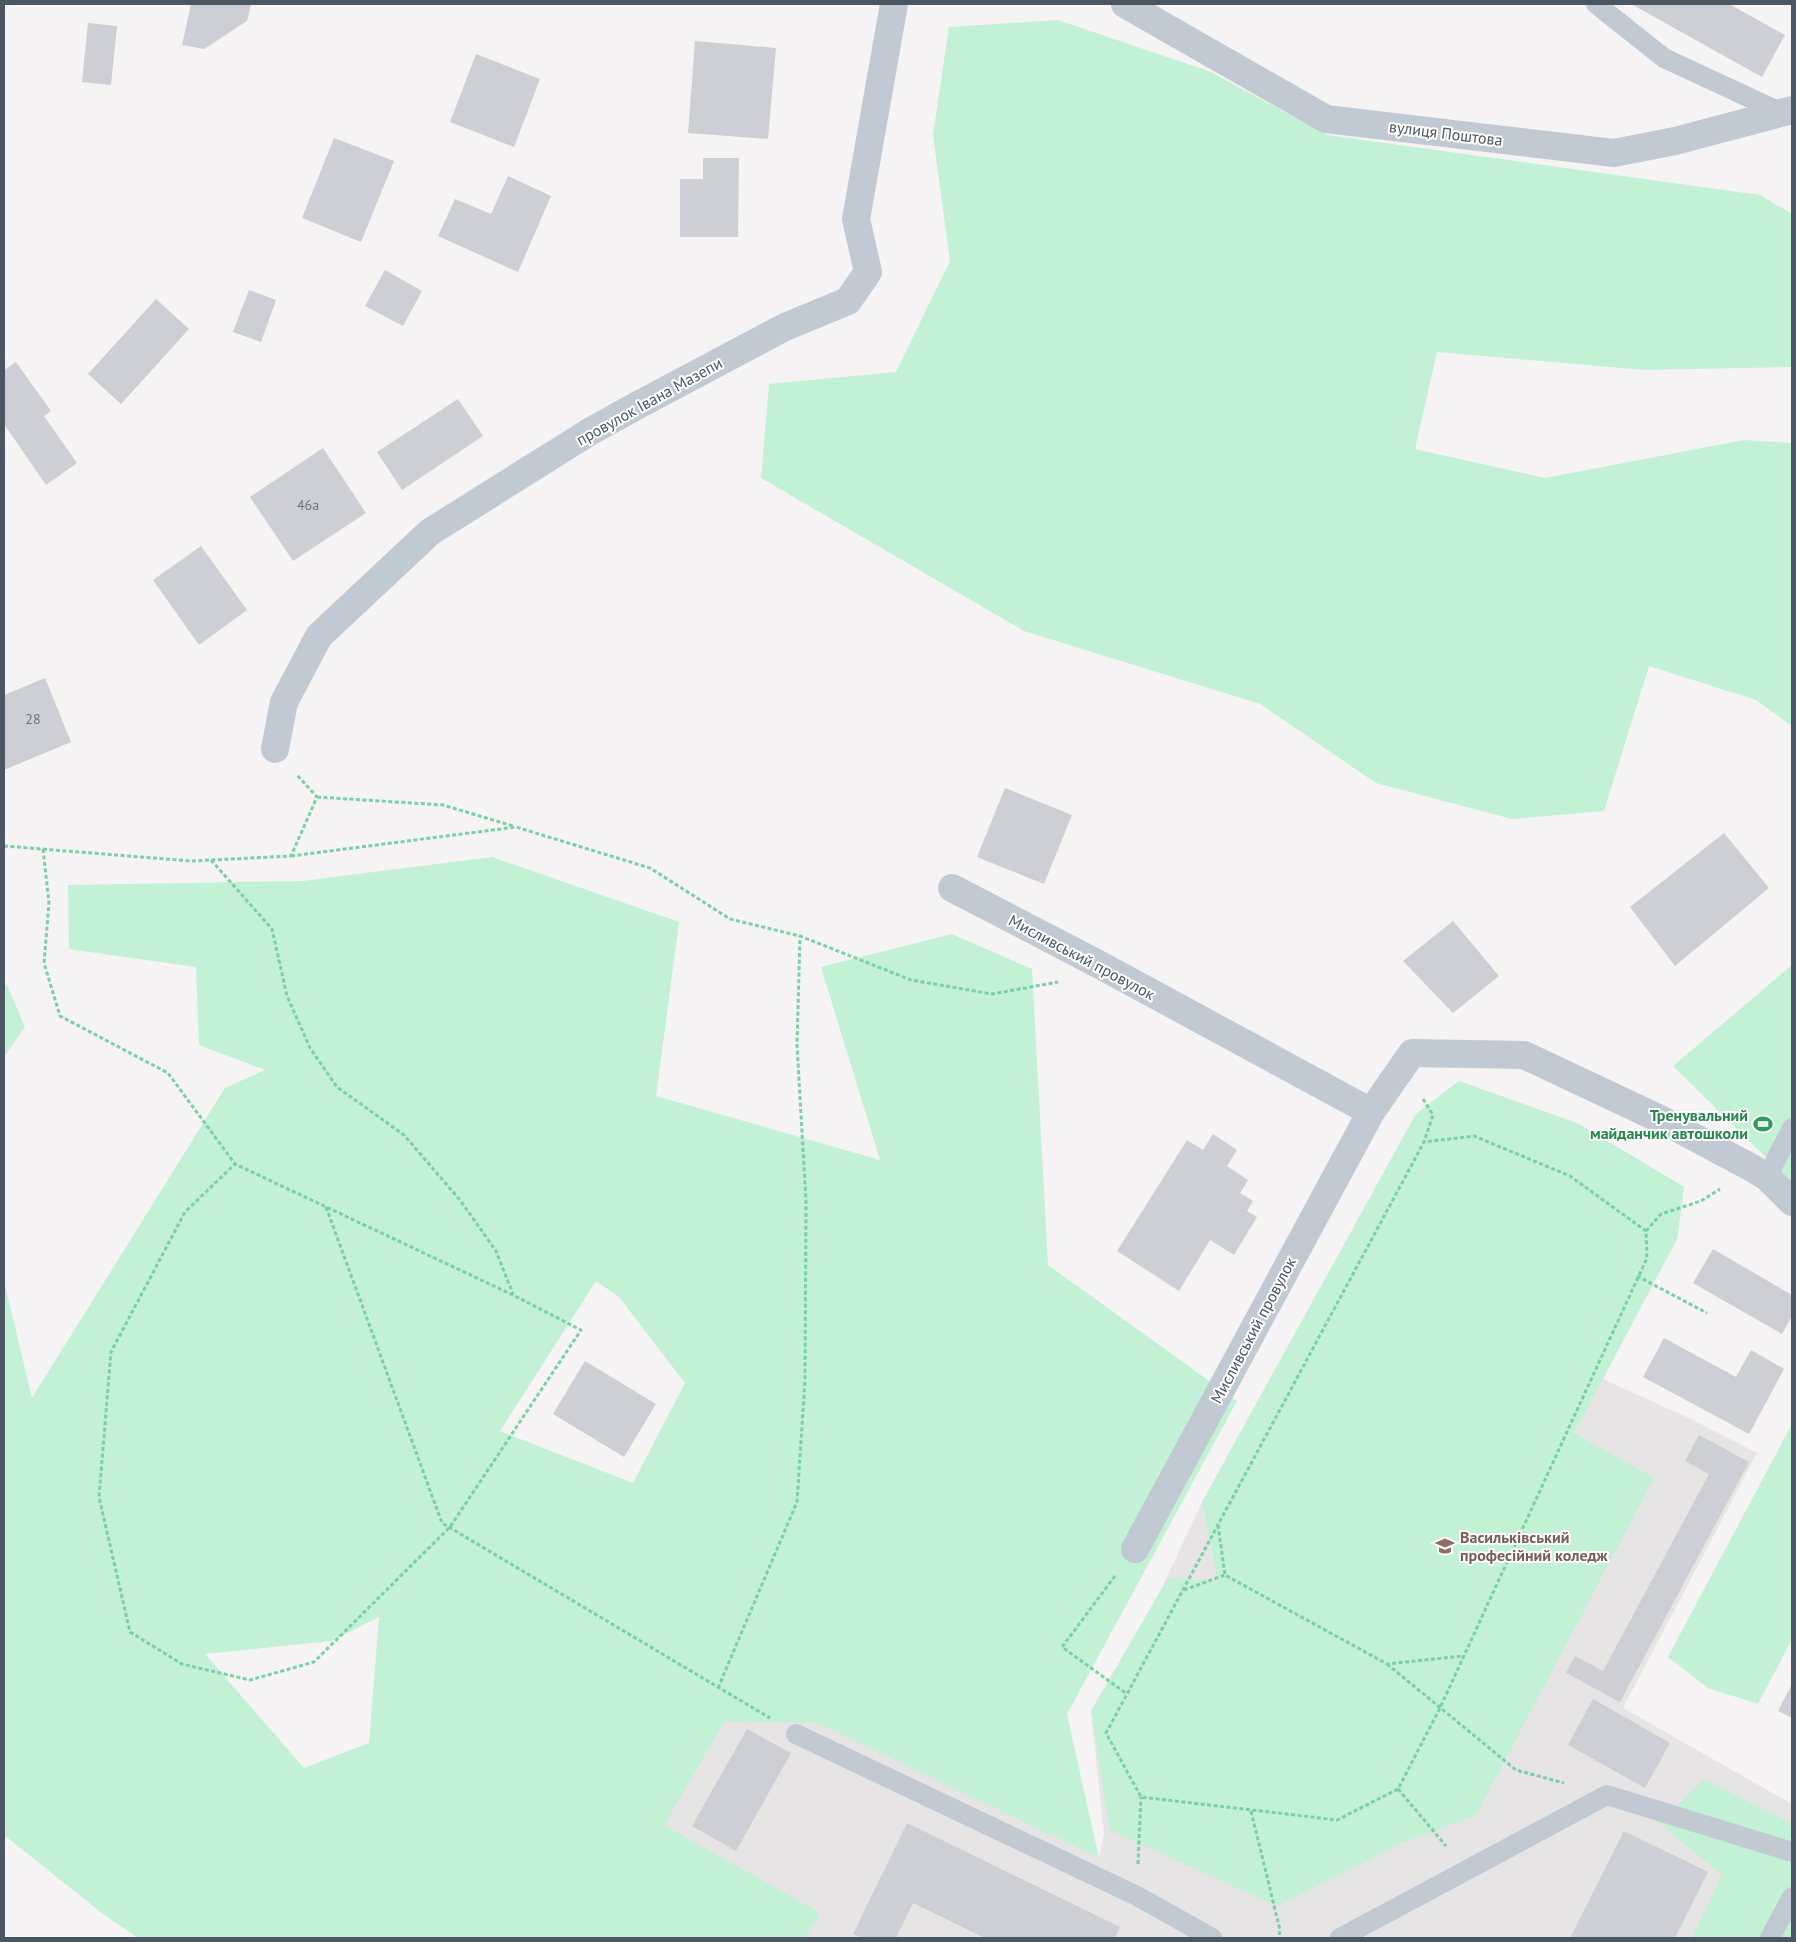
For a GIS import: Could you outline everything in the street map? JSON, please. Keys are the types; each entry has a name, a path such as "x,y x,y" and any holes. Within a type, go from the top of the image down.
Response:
{"street":[{"name":"провулок Івана Мазепи","path":"275,749 284,702 319,636 430,532 590,431 785,327 848,301 868,272 856,219 894,4"},
{"name":"вулиця Поштова","path":"1124,4 1326,119 1614,153 1675,141 1787,112"},
{"name":"Мисливський провулок","path":"952,888 1100,965 1371,1112"},
{"name":"Мисливський провулок","path":"1136,1549 1371,1112 1412,1053 1524,1055 1662,1120 1759,1173 1792,1202"}],"lane":[{"path":"1596,4 1664,58 1787,112"},
{"path":"1759,1173 1791,1133"},
{"path":"796,1734 1137,1896 1212,1938"},
{"path":"1340,1938 1607,1795 1792,1852"},
{"path":"1770,1938 1792,1897"}],"path":[{"path":"275,749 317,798 443,805 650,868 730,919 800,936 911,980 992,994 1057,983 1100,965"},
{"path":"291,856 317,798"},
{"path":"4,846 191,861 291,856 516,827"},
{"path":"43,849 48,903 44,963 60,1016 168,1073 235,1164 513,1295 581,1330 450,1527 314,1662 250,1680 182,1664 130,1632 99,1497 111,1352 186,1212 235,1164"},
{"path":"211,860 272,929 287,996 310,1048 337,1087 404,1136 460,1200 496,1251 513,1295"},
{"path":"718,1688 797,1502 805,1380 806,1201 798,1046 800,936"},
{"path":"1137,1896 1141,1797 1106,1733 1424,1142 1433,1115 1422,1098 1387,1090"},
{"path":"1424,1142 1474,1136 1570,1176 1646,1231"},
{"path":"1141,1797 1337,1820 1398,1789 1440,1708 1647,1258 1646,1231 1660,1214 1701,1201 1759,1173"},
{"path":"326,1207 442,1523 796,1734"},
{"path":"1638,1276 1707,1313"},
{"path":"1218,1524 1225,1575"},
{"path":"1127,1694 1062,1647 1136,1549"},
{"path":"1183,1591 1225,1575 1387,1664 1516,1770 1607,1795"},
{"path":"1387,1664 1463,1656"},
{"path":"1398,1789 1467,1870"},
{"path":"1251,1811 1280,1930 1279,1938"}],"shaded area":[{"name":"Васильківський професійний коледж","path":"1459,1081 1579,1124 1684,1187 1677,1239 1603,1379 1693,1420 1757,1453 1623,1708 1792,1804 1792,1938 701,1938 630,1828 724,1675 1099,1858 1104,1834 1091,1711 1161,1590 1202,1502 1416,1114"}],"green space":[{"path":"1058,20 1211,72 1327,135 1760,195 1792,214 1792,367 1645,370 1437,352 1415,449 1545,478 1744,440 1792,443 1792,726 1756,700 1649,666 1604,811 1512,819 1376,783 1260,704 1024,631 761,478 769,384 896,372 950,261 933,135 949,27"},
{"path":"492,857 679,922 656,1096 880,1160 821,967 952,934 1032,969 1048,1265 1237,1401 1067,1714 1099,1858 818,1723 725,1721 664,1825 820,1913 805,1938 138,1938 103,1914 4,1835 4,1281 32,1398 225,1088 265,1070 199,1045 196,967 69,949 68,885 302,881","holes":["596,1281 619,1297 685,1383 633,1483 500,1431","379,1617 369,1743 304,1768 205,1654 331,1641"]},
{"name":"Тренувальний майданчик автошколи","path":"1792,965 1792,1183 1673,1066"},
{"path":"7,985 25,1027 4,1057 4,987"},
{"path":"1459,1081 1579,1124 1684,1187 1677,1239 1574,1433 1654,1478 1476,1815 1404,1842 1277,1906 1110,1830 1091,1711 1168,1578 1218,1582 1202,1502 1416,1114"},
{"path":"1792,1424 1792,1639 1758,1704 1708,1688 1668,1657"},
{"path":"1704,1779 1792,1824 1792,1938 1692,1938 1722,1875 1659,1823"}],"building":[{"path":"191,4 251,4 247,21 204,49 182,45"},
{"path":"1631,4 1729,4 1785,35 1762,77"},
{"path":"88,23 117,26 111,85 82,82"},
{"path":"695,41 776,48 768,139 688,133"},
{"path":"476,54 540,79 514,147 450,122"},
{"path":"334,138 394,161 361,242 302,218"},
{"path":"703,158 739,158 738,237 680,237 680,179 703,179"},
{"path":"508,176 551,196 518,272 438,236 455,199 491,214"},
{"path":"385,270 422,291 403,326 365,306"},
{"path":"249,290 276,300 261,342 233,332"},
{"path":"156,299 189,329 121,404 88,374"},
{"path":"16,362 51,411 44,416 77,463 46,485 4,424 4,370"},
{"path":"458,399 483,436 402,490 377,452"},
{"path":"323,448 366,513 293,561 250,497"},
{"path":"201,546 247,610 199,645 153,580"},
{"path":"45,678 71,742 4,770 4,695"},
{"path":"1005,788 1072,815 1044,884 977,857"},
{"path":"1724,833 1769,888 1675,966 1630,907"},
{"path":"1453,921 1499,976 1453,1013 1403,961"},
{"path":"1213,1134 1237,1150 1227,1166 1248,1180 1240,1193 1253,1201 1247,1211 1257,1217 1234,1255 1210,1240 1179,1291 1117,1251 1187,1140 1203,1150"},
{"path":"1713,1249 1792,1295 1792,1316 1782,1334 1693,1283"},
{"path":"1664,1338 1736,1377 1751,1350 1784,1369 1749,1434 1643,1377"},
{"path":"585,1361 656,1404 624,1457 553,1414"},
{"path":"1699,1435 1749,1462 1620,1702 1566,1673 1575,1656 1603,1671 1709,1474 1685,1461"},
{"path":"1792,1684 1792,1718 1778,1711"},
{"path":"1593,1699 1670,1743 1645,1788 1568,1745"},
{"path":"747,1729 791,1753 736,1851 692,1826"},
{"path":"907,1823 1120,1927 1115,1938 985,1938 913,1903 896,1938 862,1938 853,1934"},
{"path":"1624,1831 1708,1872 1675,1938 1570,1938"}],"place":[{"name":"Тренувальний майданчик автошколи","path":"1763,1124"},
{"name":"Васильківський професійний коледж","path":"1445,1546"}]}
